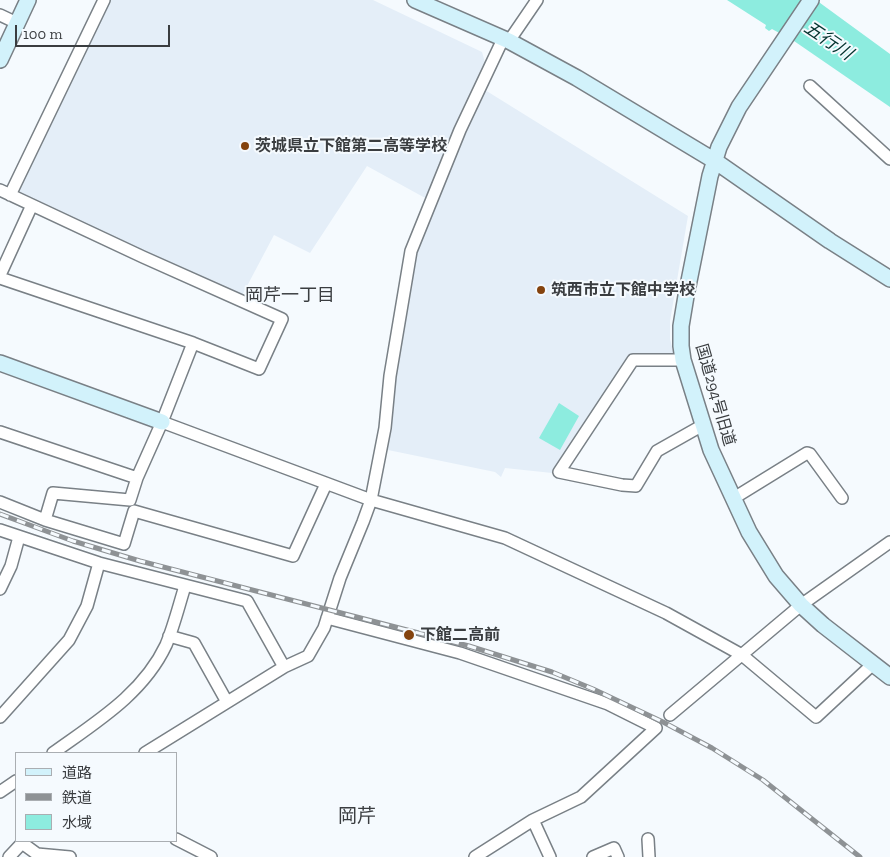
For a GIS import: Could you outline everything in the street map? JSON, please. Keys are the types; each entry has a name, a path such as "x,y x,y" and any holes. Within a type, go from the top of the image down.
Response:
{"street":[{"path":"0,60 28,0"},
{"path":"32,205 0,277 193,343 258,369 282,319 143,257 5,192 104,0"},
{"path":"415,0 506,40 562,70 715,161 830,241 890,279"},
{"path":"146,752 284,667 308,656 324,628 340,578 371,500 385,428 390,376 411,251 460,130 506,40 537,0"},
{"name":"国道294号旧道","path":"811,0 770,58 739,107 727,129 715,161 710,176 681,326 683,360 711,450 749,532 776,576 801,605 822,625 890,677"},
{"path":"0,15 17,23"},
{"path":"810,86 890,159"},
{"path":"0,502 45,520 124,544 137,478 162,422 193,343"},
{"path":"683,360 633,360 559,472 622,485 636,486 657,451 703,425"},
{"path":"0,363 371,500 505,538 666,613 742,655 816,716 873,664"},
{"path":"0,432 137,478"},
{"path":"734,498 807,453 810,454 842,498"},
{"path":"45,520 53,493 132,506 293,556 326,484"},
{"path":"0,530 99,563 247,601 284,667"},
{"path":"0,589 19,537"},
{"path":"670,715 801,605 890,542"},
{"path":"0,717 69,640 87,606 99,563"},
{"path":"54,752 128,697 141,683 156,662 170,636 186,586"},
{"path":"328,618 460,653 608,704 656,728 581,797 532,820 475,857"},
{"path":"170,636 194,643 227,702"},
{"path":"0,792 15,781"},
{"path":"532,820 550,857"},
{"path":"648,839 649,857"},
{"path":"178,840 211,857"},
{"path":"9,857 23,842 37,854 70,857"},
{"path":"593,857 614,848 618,857"}],"shaded area":[{"name":"茨城県立下館第二高等学校","path":"110,0 373,0 482,52 486,66 427,199 367,166 310,253 274,235 237,305 22,196 19,190"},
{"name":"筑西市立下館中学校","path":"485,90 688,216 670,321 670,339 674,355 633,355 552,473 505,468 501,477 495,472 388,450 384,453 394,376 414,253 432,206"}],"water":[{"name":"五行川","path":"727,0 816,0 890,54 890,107 794,41 772,29 769,31 765,28 766,25"},
{"path":"559,403 579,416 560,450 539,438"}],"railway":[{"path":"0,514 73,541 140,561 469,646 552,672 663,722 712,748 763,780 860,857"}],"place":[{"name":"茨城県立下館第二高等学校","path":"245,146"},
{"name":"筑西市立下館中学校","path":"541,290"},
{"name":"下館二高前","path":"409,635"}],"district":[{"name":"岡芹一丁目","path":"290,296"},
{"name":"岡芹","path":"357,817"}]}
